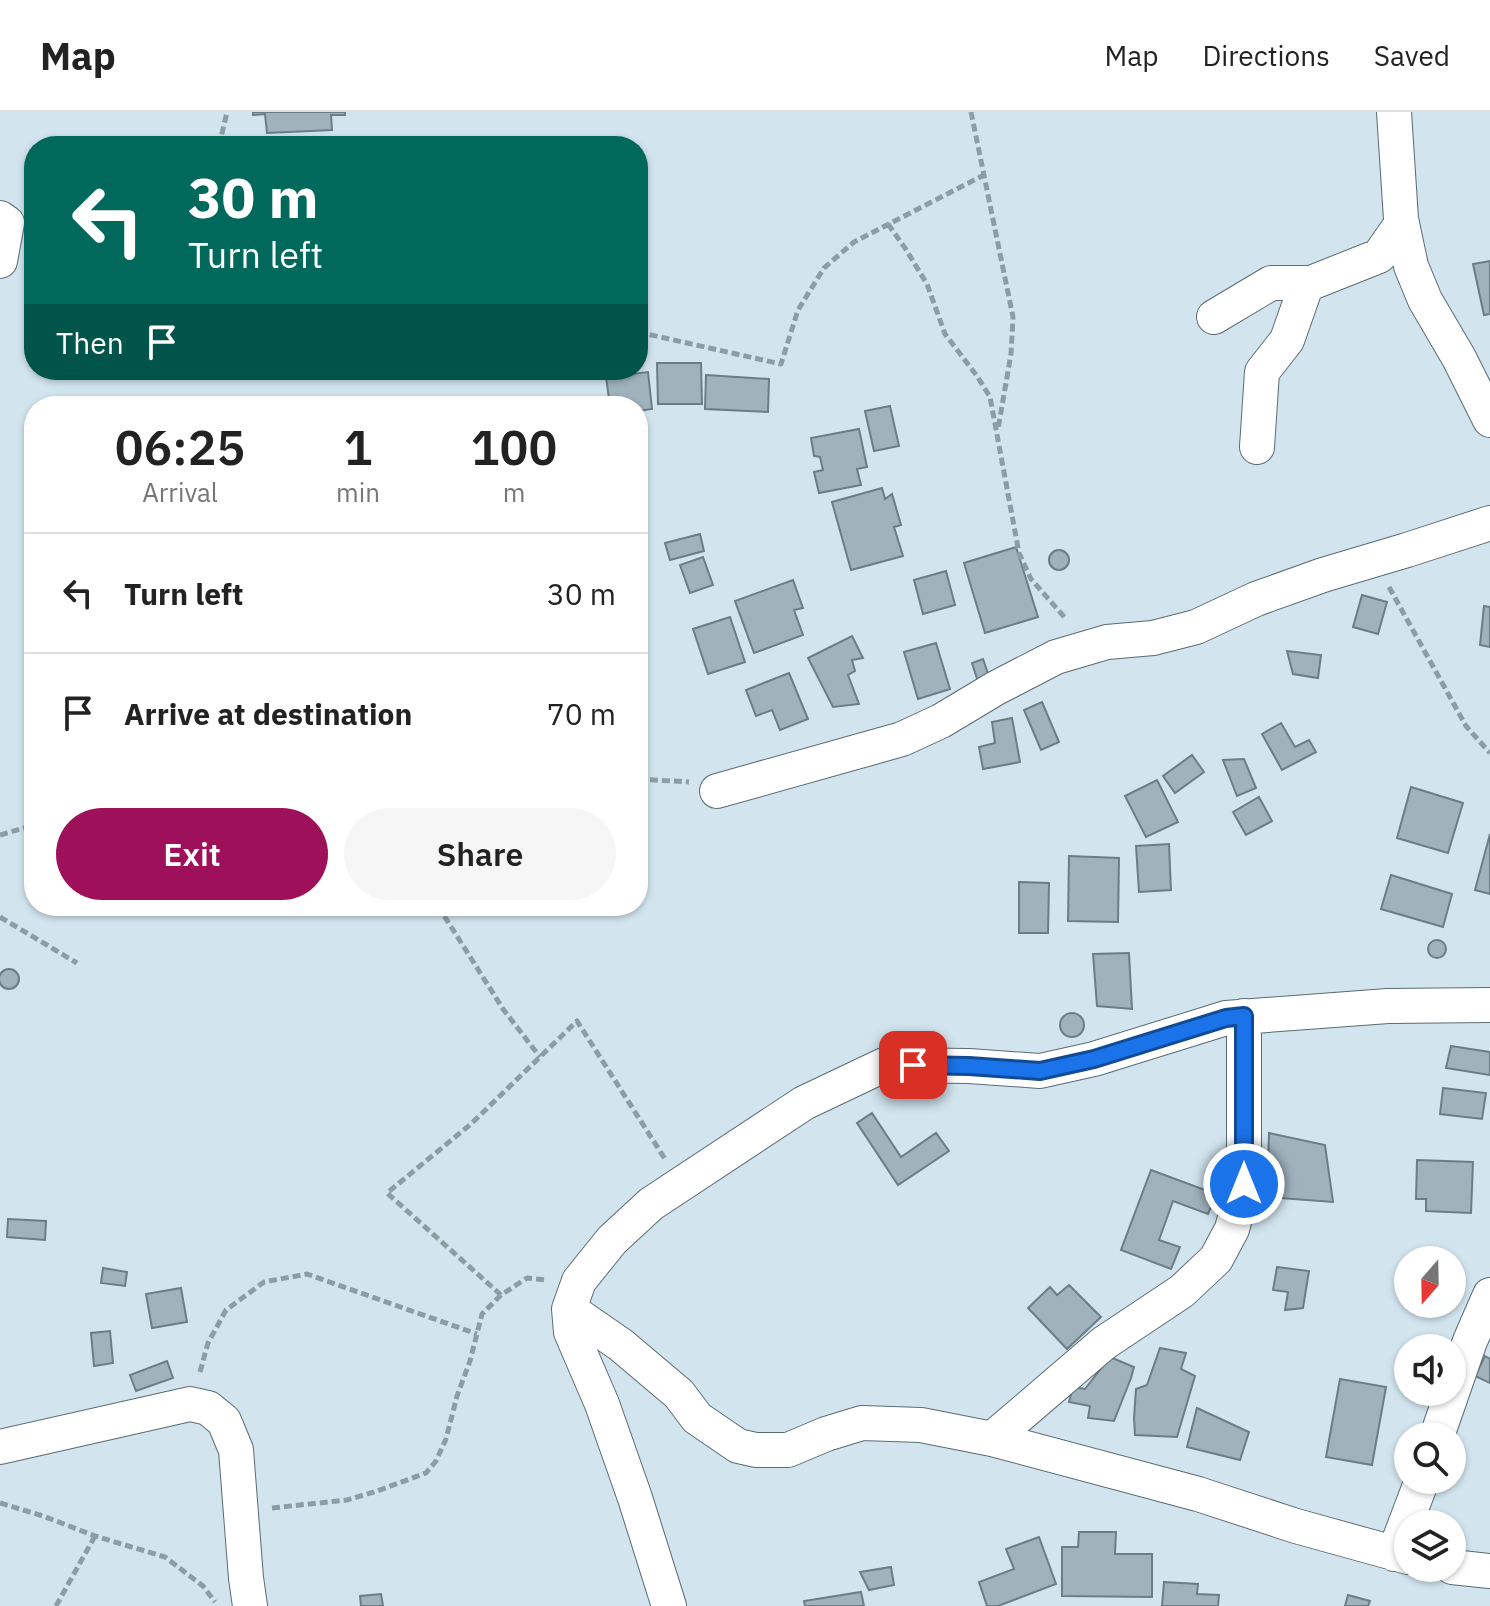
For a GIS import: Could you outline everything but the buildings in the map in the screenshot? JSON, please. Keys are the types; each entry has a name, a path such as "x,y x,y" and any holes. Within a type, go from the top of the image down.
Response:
{"street":[{"path":"1394,112 1402,223 1411,266 1425,300 1490,420"},
{"path":"0,218 7,223 0,261"},
{"path":"1214,317 1271,283 1307,283 1379,256 1402,223"},
{"path":"1257,447 1262,372 1287,340 1307,283"},
{"path":"717,791 902,739 941,721 1056,657 1107,642 1153,638 1196,627 1256,599 1323,575 1490,523"},
{"path":"669,1606 602,1404 571,1332 574,1295 612,1240 651,1204 804,1103 884,1065 1040,1071 1094,1059 1226,1018 1388,1006 1490,1005"},
{"path":"992,1439 1104,1343 1182,1291 1216,1259 1232,1229 1244,1184 1244,1016"},
{"path":"574,1295 621,1345 679,1394 697,1418 738,1446 756,1450 788,1450 862,1423 921,1425 992,1439 1198,1494 1394,1554"},
{"path":"1442,1422 1490,1295"},
{"path":"0,1447 190,1404 208,1408 224,1421 236,1450 250,1606"},
{"path":"1466,1568 1490,1571"}],"path":[{"path":"222,136 227,112"},
{"path":"971,112 1013,317 1011,354 997,433"},
{"path":"648,334 781,364 798,310 824,268 854,242 984,175"},
{"path":"888,224 927,284 945,334 990,397 1019,553 1031,579 1090,647"},
{"path":"1373,560 1466,726 1490,753"},
{"path":"0,835 24,828"},
{"path":"444,916 503,1009 540,1057"},
{"path":"0,917 77,963"},
{"path":"501,1295 387,1193 471,1124 577,1021 680,1184"},
{"path":"190,1404 208,1343 226,1310 264,1282 307,1274 477,1334"},
{"path":"242,1522 273,1508 347,1500 426,1473 436,1461 446,1439 482,1314 501,1295 527,1278 574,1295"},
{"path":"0,1503 165,1557 203,1586 218,1606"},
{"path":"56,1606 95,1536"}],"route":[{"path":"913,1065 1040,1071 1094,1059 1226,1018 1244,1016 1244,1184"}]}
